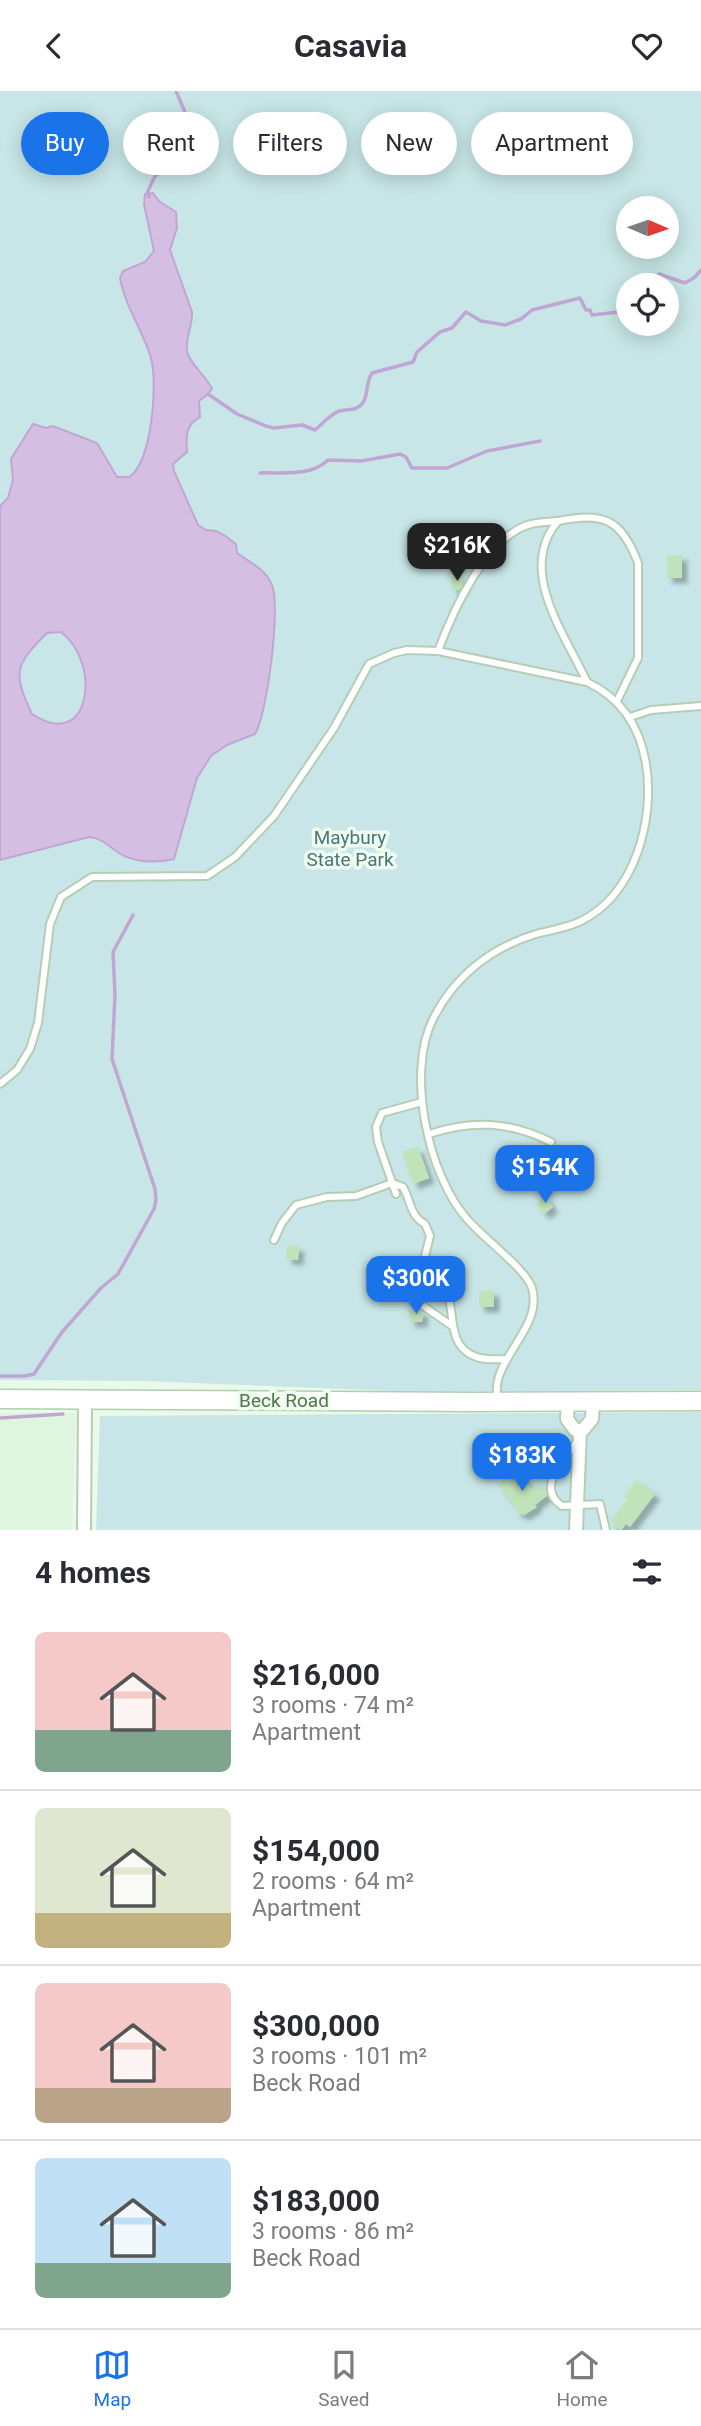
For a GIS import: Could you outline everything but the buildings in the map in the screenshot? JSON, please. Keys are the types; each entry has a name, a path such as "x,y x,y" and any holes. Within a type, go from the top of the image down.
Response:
{"main road":[{"name":"Beck Road","path":"0,1399 701,1401"}],"street":[{"path":"84,1530 85,1399"},
{"path":"568,1402 568,1419 580,1435"},
{"path":"576,1530 580,1435 592,1419 593,1402"}],"lane":[{"path":"438,651 457,607 491,552 512,533 530,524 582,516 596,517 610,523 622,533 633,549 638,563 638,658 617,701"},
{"path":"558,521 544,545 541,560 544,592 587,682"},
{"path":"0,1084 17,1070 30,1049 38,1023 50,924 61,897 92,877 206,876 235,857 274,816 334,728 369,664 394,653 438,651 587,682 617,701 629,717 645,759 648,784 642,836 628,873 613,896 590,915 563,928 536,934 496,950 475,965 456,983 442,1002 424,1044 420,1072 422,1102 445,1183 465,1217 523,1273 531,1285 531,1314 498,1380 497,1402"},
{"path":"629,717 651,710 701,706"},
{"path":"396,1194 378,1142 376,1128 382,1113 422,1102"},
{"path":"429,1134 474,1123 495,1123 518,1127 551,1142"},
{"path":"274,1240 282,1223 296,1205 327,1198 355,1196 392,1183 403,1187 416,1219 425,1224 430,1236 423,1264"},
{"path":"452,1326 422,1305 418,1295 422,1286 435,1282 447,1291 452,1326 460,1344 470,1355 507,1360"},
{"path":"580,1435 557,1468 551,1485 552,1493 558,1504 566,1506 600,1504 606,1530"}],"shaded area":[{"path":"153,193 160,202 176,212 177,228 170,250 192,312 187,341 188,356 212,389 199,401 200,417 189,428 187,452 173,464 174,471 198,525 224,535 236,544 237,553 262,571 272,585 274,637 264,706 255,734 227,745 211,756 197,778 174,859 132,859 89,837 0,860 0,506 8,498 13,480 11,459 33,424 46,428 53,426 97,443 117,477 129,477 137,469 148,440 151,422 153,370 148,348 126,299 120,278 123,271 145,262 154,251 144,204 145,194","holes":["61,632 74,646 82,663 84,699 78,713 67,722 52,723 32,714 21,688 20,670 28,653 47,633"]},
{"path":"0,1413 76,1413 72,1530 0,1530"}],"green space":[{"name":"Maybury State Park","path":"0,91 701,91 701,1390 419,1392 145,1381 0,1380"},
{"path":"701,1412 701,1530 96,1530 100,1416"}],"waterway":[{"path":"149,197 148,191 155,176 186,155 189,146 190,124 176,91"},
{"path":"679,281 685,283 701,270"},
{"path":"208,394 237,414 266,426 274,428 302,425 315,430 337,412 362,404 372,373 413,362 417,352 440,332 452,328 466,312 481,321 505,325 521,319 532,310 580,298 592,315 616,312"},
{"path":"260,473 305,471 328,460 361,461 400,454 406,457 412,468 447,468 487,451 540,441"},
{"path":"0,1376 34,1374 62,1332 101,1288 118,1274 154,1209 155,1189 112,1059 115,994 113,952 133,915"},
{"path":"0,1418 63,1414"}]}
